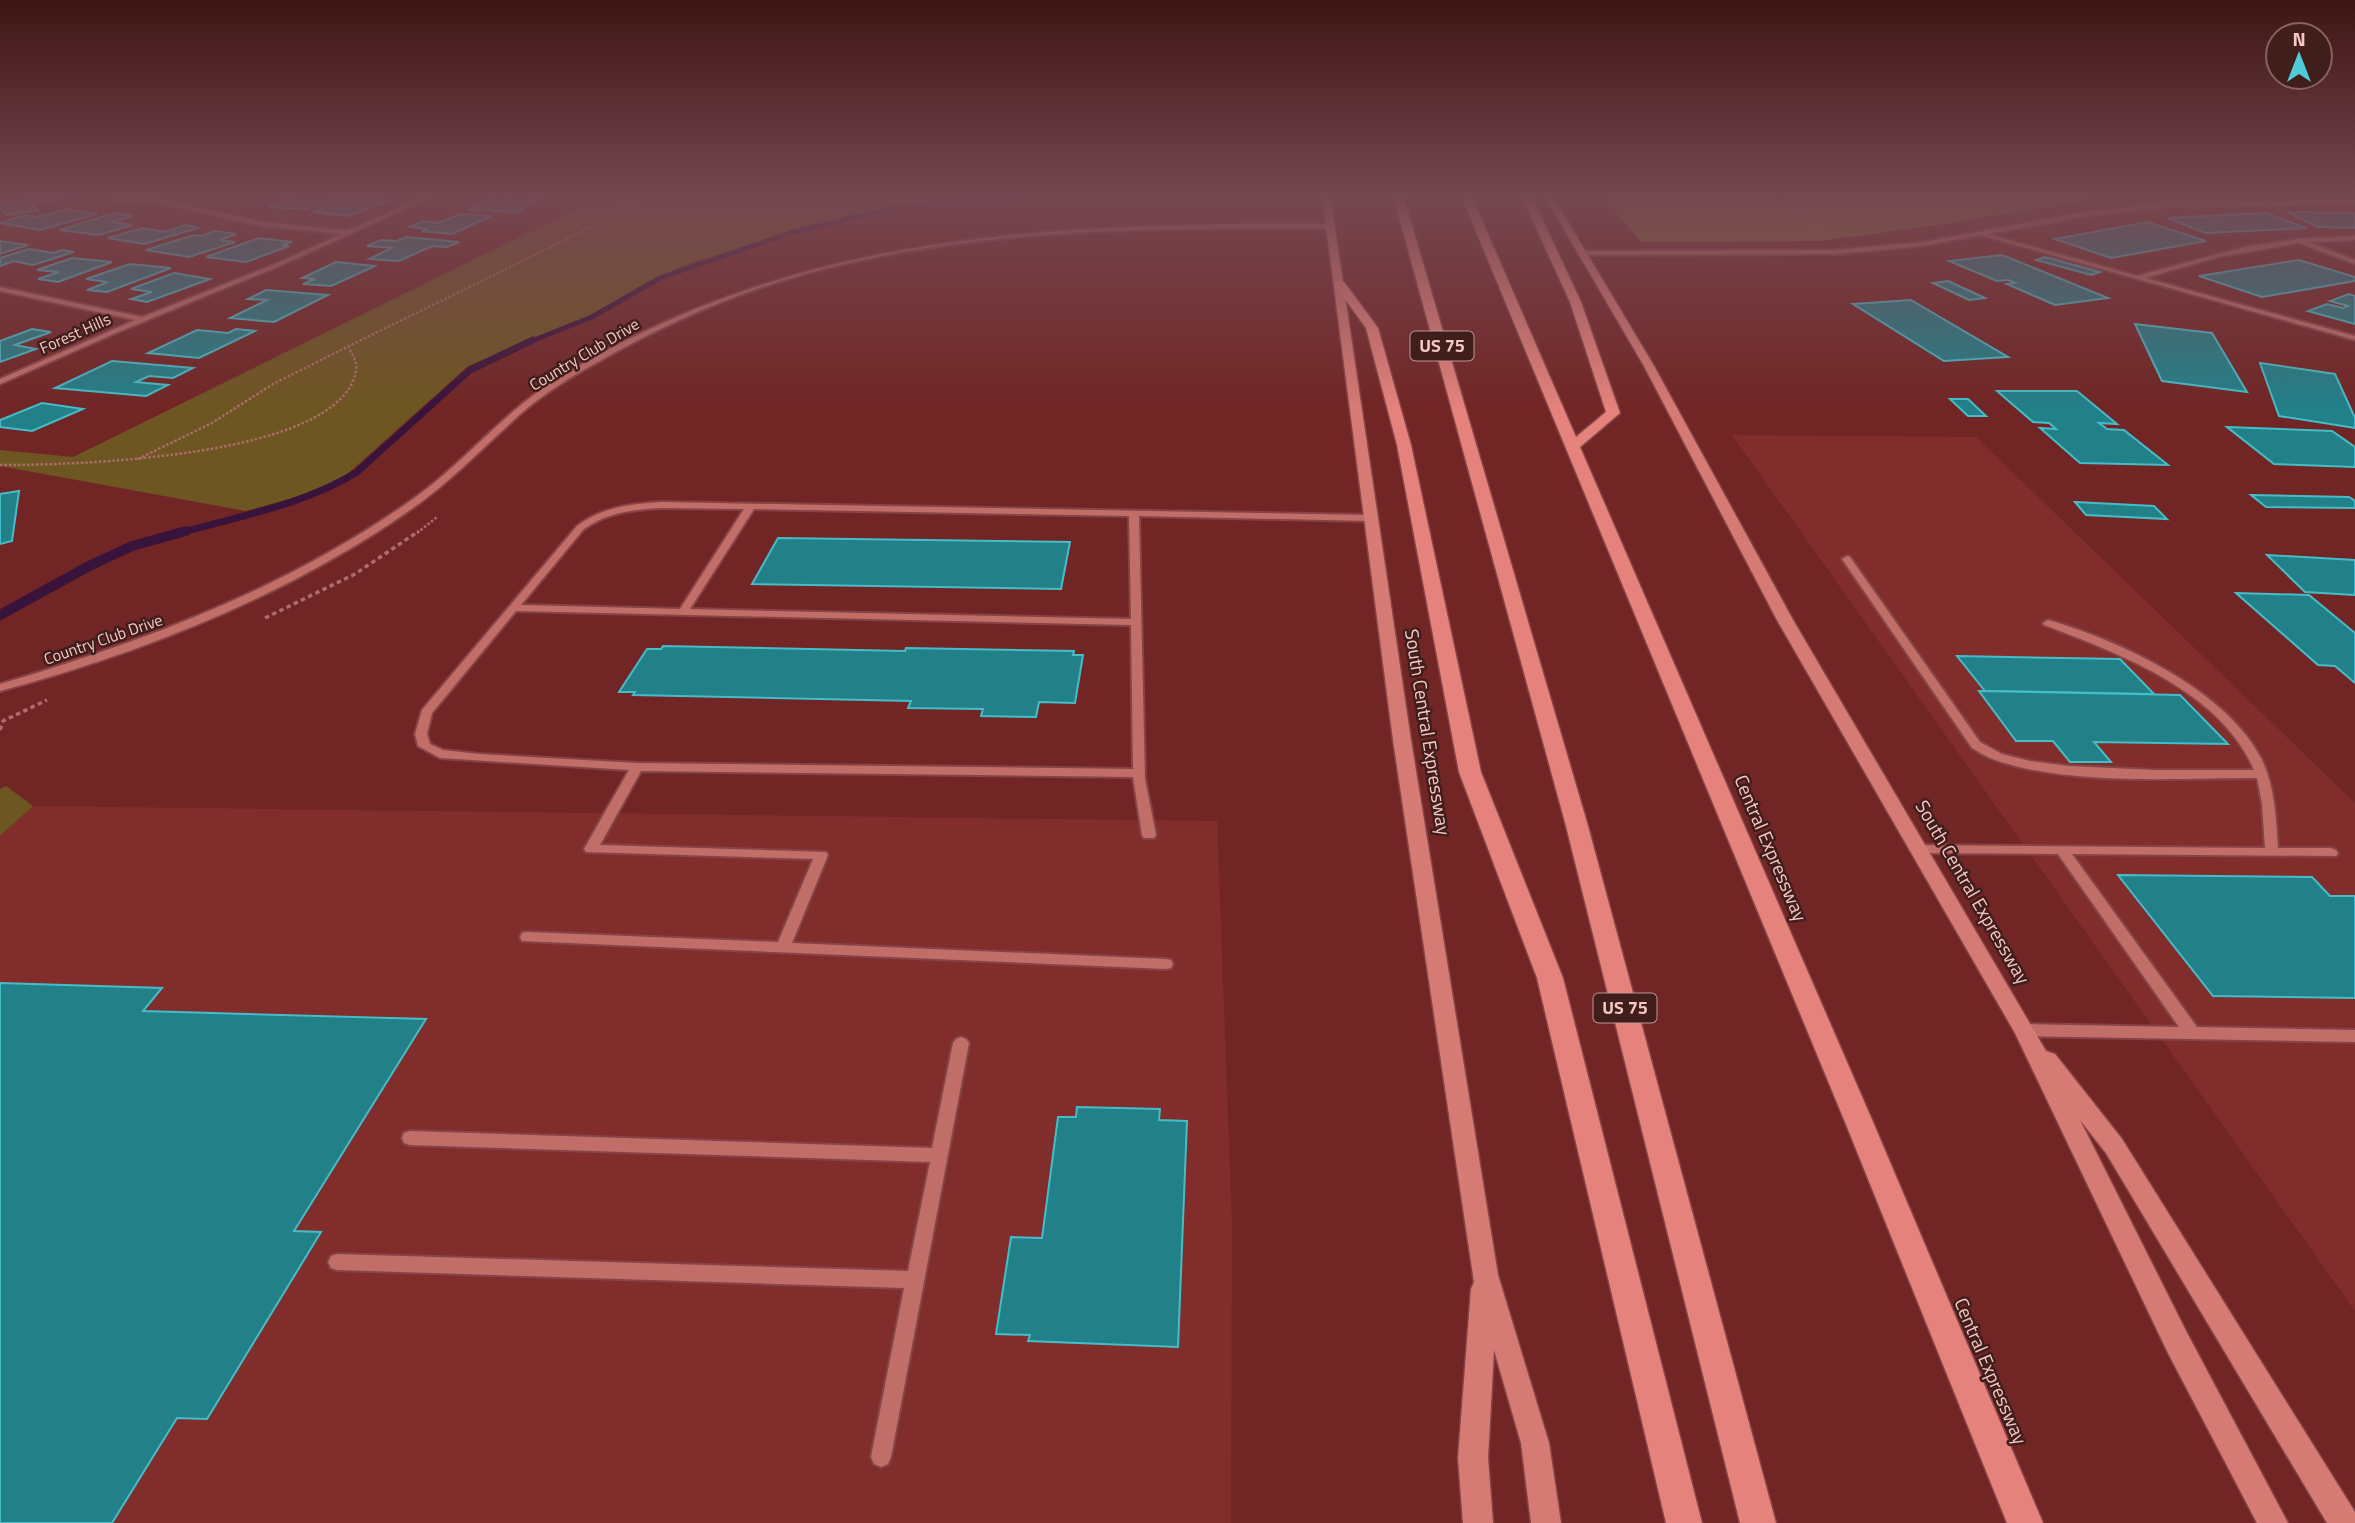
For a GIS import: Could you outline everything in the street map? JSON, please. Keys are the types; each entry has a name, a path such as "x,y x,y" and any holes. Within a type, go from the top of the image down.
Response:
{"highway":[{"name":"US 75","path":"1418,266 1577,826 1758,1523"},
{"name":"Central Expressway","path":"1496,266 1859,1122 2025,1523"},
{"path":"1562,266 1594,350 1614,413 1573,447"},
{"path":"1339,284 1372,328 1383,367 1404,445 1470,772 1550,978 1684,1523"}],"main road":[{"name":"South Central Expressway","path":"1337,266 1370,518 1485,1275 1535,1443 1546,1523"},
{"name":"South Central Expressway","path":"1591,266 1648,366 1785,620 2024,1030 2177,1342 2273,1523"},
{"name":"South Central Expressway","path":"2024,1030 2114,1146 2344,1523"},
{"name":"South Central Expressway","path":"1478,1523 1473,1458 1485,1275"}],"street":[{"name":"Forest Hills","path":"0,382 143,319 274,266"},
{"name":"Country Club Drive","path":"0,688 145,640 225,607 323,559 415,502 526,406 557,383 659,327 738,293 836,266"},
{"path":"2094,266 2355,338"},
{"path":"2136,278 2179,266"},
{"path":"0,289 143,319"},
{"path":"1139,773 637,767 440,754 424,746 421,734 426,712 580,528 595,516 616,510 661,505 1370,518"},
{"path":"683,612 751,506"},
{"path":"1135,513 1139,773 1149,835"},
{"path":"1847,559 1976,746 1983,752 2014,762 2075,771 2260,774"},
{"path":"513,608 1136,622"},
{"path":"2048,623 2116,648 2192,690 2223,716 2255,757 2269,802 2272,852"},
{"path":"637,767 591,849 821,855 783,948"},
{"path":"1917,848 2331,853"},
{"path":"2061,849 2193,1034"},
{"path":"527,937 1166,964"},
{"path":"2024,1030 2355,1036"},
{"path":"881,1457 961,1043"},
{"path":"410,1138 939,1155"},
{"path":"337,1262 915,1280"}],"path":[{"path":"134,461 212,423 273,384 512,266"},
{"path":"0,465 134,461 201,451 263,437 329,409 347,394 358,370 349,346"}],"shaded area":[{"path":"461,266 683,266 652,280 590,315 468,366 343,478 307,494 246,511 0,466 0,450 73,457"},
{"path":"1732,435 1976,437 2355,803 2355,1311"},
{"path":"6,786 33,806 0,836 0,789"},
{"path":"33,806 1217,821 1232,1222 1231,1523 0,1523 0,836"}],"building":[{"path":"48,266 101,266 58,282 38,279 59,272 37,270"},
{"path":"124,266 171,268 107,292 87,290 108,282 86,279"},
{"path":"327,266 375,266 331,286 303,284 315,279 302,278"},
{"path":"1961,266 2029,266 2108,298 2055,305 2007,284 2015,283 2008,280 1997,281"},
{"path":"2058,266 2078,266 2100,272 2091,275"},
{"path":"2261,266 2319,266 2355,277 2355,281 2262,297 2199,276"},
{"path":"174,273 210,279 147,302 131,299 152,292 131,289"},
{"path":"1948,281 1985,298 1969,300 1933,283"},
{"path":"266,290 328,295 274,322 230,318 267,300 248,299"},
{"path":"2349,294 2355,296 2355,324 2308,311 2327,304 2343,308 2348,306 2330,301"},
{"path":"1911,300 2008,357 1944,361 1853,304"},
{"path":"2135,324 2212,333 2247,392 2162,381"},
{"path":"32,329 51,332 15,345 36,349 0,362 0,341"},
{"path":"236,329 255,331 199,358 148,353 197,330 228,333"},
{"path":"112,361 193,368 173,378 149,376 136,382 168,385 146,396 55,388"},
{"path":"2260,363 2335,374 2355,418 2355,428 2279,416"},
{"path":"1997,391 2077,391 2117,424 2099,423 2107,429 2124,430 2168,465 2080,463 2040,428 2056,429 2049,423 2033,422"},
{"path":"1950,399 1968,399 1986,416 1968,416"},
{"path":"42,403 83,409 32,431 0,427 0,420"},
{"path":"2227,427 2332,431 2355,447 2355,467 2274,464"},
{"path":"19,491 12,541 0,544 0,494"},
{"path":"2251,495 2349,497 2355,501 2355,508 2266,507"},
{"path":"2075,502 2154,506 2167,519 2086,515"},
{"path":"778,538 1070,542 1061,589 752,584"},
{"path":"2267,555 2355,560 2355,595 2305,592"},
{"path":"2236,593 2309,595 2355,633 2355,683 2335,666 2318,665"},
{"path":"663,646 1074,651 1073,655 1083,655 1075,703 1039,702 1036,717 981,716 983,709 908,708 911,701 633,695 635,692 619,692 647,649 661,649"},
{"path":"1957,656 2120,659 2154,694 1985,691"},
{"path":"1979,691 2180,695 2228,744 2094,742 2111,762 2070,762 2053,741 2016,741"},
{"path":"2118,875 2312,877 2330,896 2355,896 2355,998 2213,996"},
{"path":"0,983 162,988 143,1011 426,1019 294,1231 321,1232 207,1419 177,1418 112,1523 0,1523"},
{"path":"1077,1107 1160,1109 1159,1120 1187,1121 1178,1347 1028,1341 1030,1335 996,1334 1011,1237 1042,1238 1058,1117 1076,1117"}],"waterway":[{"path":"529,342 592,317 660,278 694,266"},
{"path":"180,533 293,501 337,483 357,472 470,370 533,340"},
{"path":"0,615 89,566 132,546 186,531"}]}
